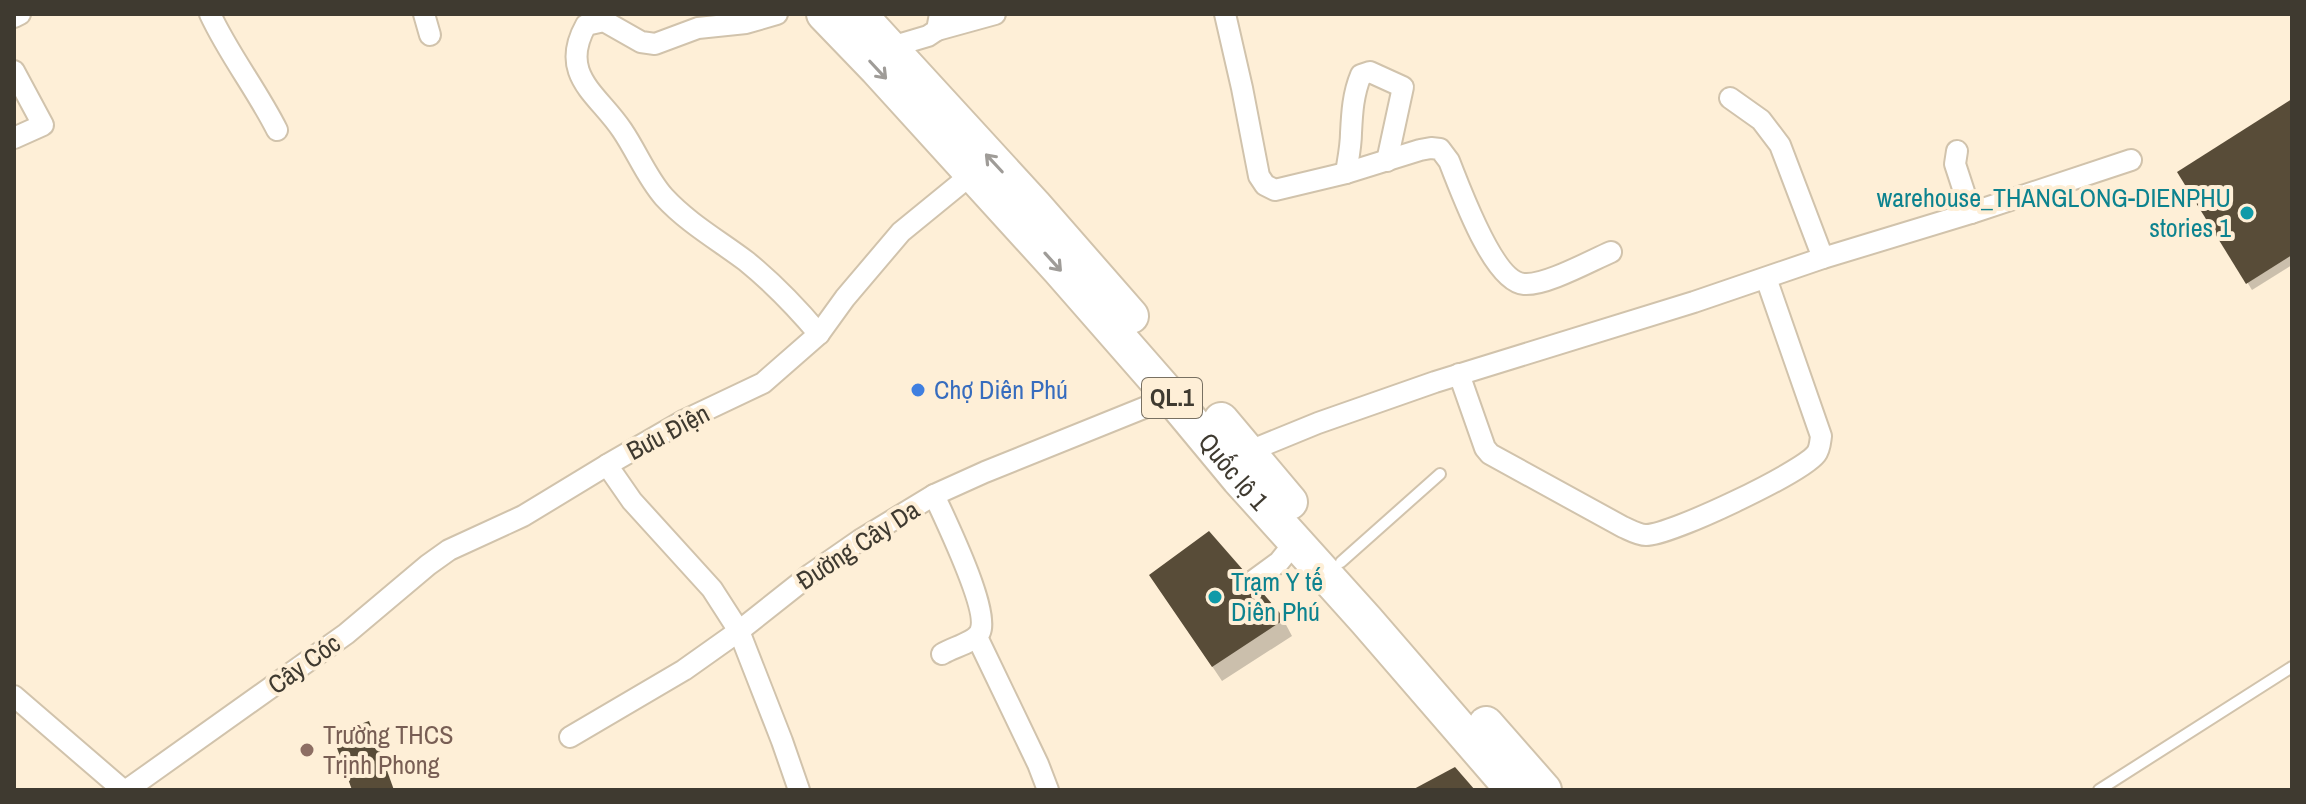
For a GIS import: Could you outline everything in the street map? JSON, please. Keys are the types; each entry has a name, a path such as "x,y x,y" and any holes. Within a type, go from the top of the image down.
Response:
{"highway":[{"name":"Quốc lộ 1","path":"824,14 1171,397 1239,479 1513,790"},
{"name":"Quốc lộ 1","path":"859,14 1085,263 1341,562 1544,790"}],"street":[{"path":"14,17 20,14"},
{"path":"210,14 277,130"},
{"path":"424,14 430,35"},
{"path":"777,14 746,23 698,28 655,44 641,42 612,24 599,21 586,25 576,55 579,73 589,90 622,129 666,199 707,235 770,281 819,334"},
{"path":"891,47 928,36 938,22 995,14"},
{"path":"1225,14 1255,161 1265,185 1275,190 1346,173 1420,150 1440,149 1449,161 1489,251 1510,280 1525,285 1546,280 1611,252"},
{"path":"14,71 43,125 14,138"},
{"path":"1346,173 1358,82 1361,75 1370,72 1403,87 1387,161"},
{"path":"1730,98 1761,120 1780,145 1823,258"},
{"path":"1957,151 1955,164 1971,213"},
{"path":"1247,452 1318,423 1459,374 2131,160"},
{"name":"Bưu Điện","path":"799,790 739,631 712,589 632,501 607,465 685,420 763,383 819,334 901,232 972,174"},
{"path":"1459,374 1485,448 1490,454 1623,527 1645,535 1657,533 1699,518 1783,476 1808,461 1820,445 1821,436 1766,278"},
{"name":"Đường Cây Da","path":"570,737 684,670 811,574 934,495 1171,397"},
{"name":"Cây Cóc","path":"14,696 123,790 131,787 346,634 449,550 523,516 607,465"},
{"path":"934,495 979,604 982,624 977,637 942,654"},
{"path":"1253,581 1279,562 1295,542"},
{"path":"977,637 1048,790"}],"lane":[{"path":"1341,562 1440,474"},
{"path":"2099,790 2292,667"}],"building":[{"name":"warehouse_THANGLONG-DIENPHU stories 1","path":"2292,99 2292,255 2246,284 2177,172"},
{"name":"Trạm Y tế Diên Phú","path":"1209,531 1244,571 1240,582 1243,589 1254,594 1261,591 1285,619 1212,667 1149,575"},
{"path":"369,721 394,790 352,790 332,734"},
{"path":"1455,767 1475,790 1412,790"}],"place":[{"name":"warehouse_THANGLONG-DIENPHU stories 1","path":"2247,213"},
{"name":"Chợ Diên Phú","path":"918,390"},
{"name":"Trạm Y tế Diên Phú","path":"1215,597"},
{"name":"Trường THCS Trịnh Phong","path":"307,750"}]}
